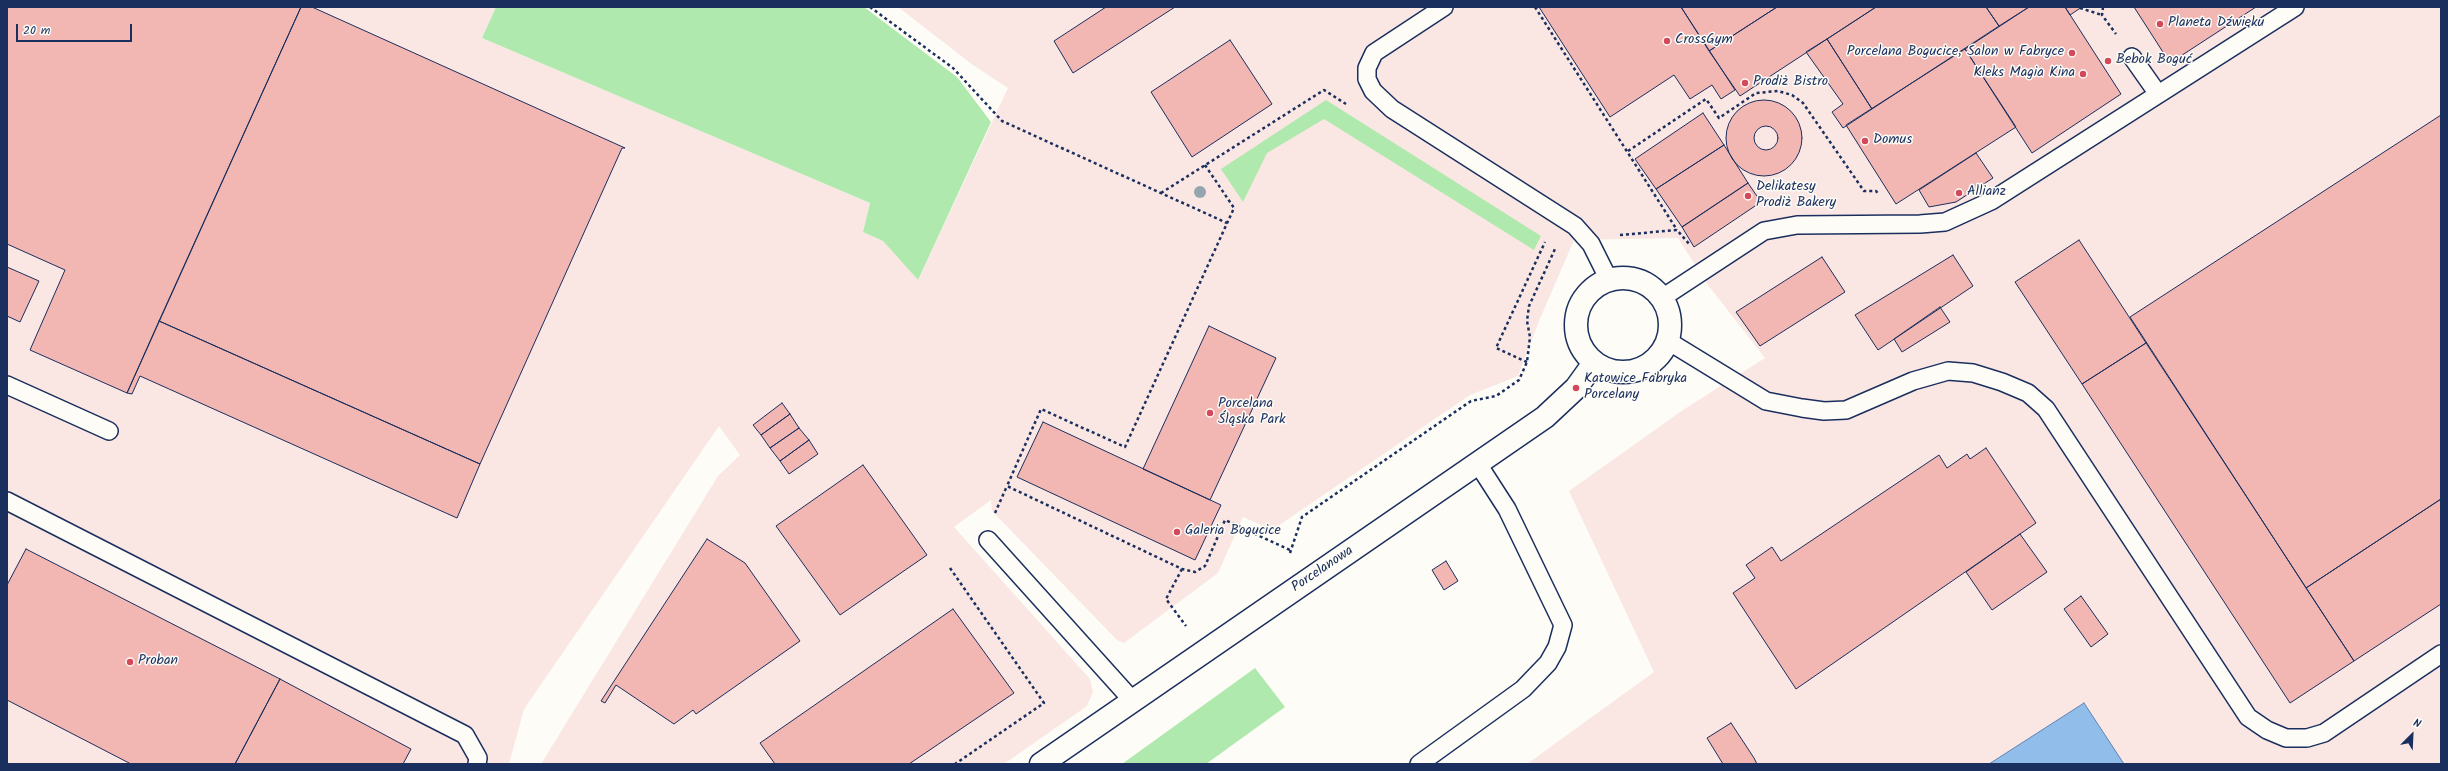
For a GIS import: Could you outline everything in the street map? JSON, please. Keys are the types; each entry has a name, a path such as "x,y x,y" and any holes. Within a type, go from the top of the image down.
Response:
{"street":[{"path":"1619,277 1636,279 1651,286 1662,298 1669,311 1671,326 1668,340 1661,354 1651,364 1637,370 1615,371 1594,363 1583,351 1576,336 1576,320 1580,304 1590,290 1609,280 1619,277"},
{"name":"Porcelanowa","path":"1041,764 1545,417 1576,388 1594,363"}],"lane":[{"path":"1444,7 1374,53 1367,68 1367,79 1374,91 1392,109 1575,226 1591,244 1609,280"},
{"path":"1662,298 1764,231 1797,225 1920,224 1945,222 1992,201 2295,7"},
{"path":"2132,57 2158,94"},
{"path":"1668,340 1766,401 1802,408 1824,411 1846,410 1913,381 1948,371 1973,373 2002,382 2028,393 2046,410 2248,717 2267,730 2286,738 2307,738 2324,733 2441,654"},
{"path":"7,385 109,431"},
{"path":"1419,764 1522,689 1548,663 1556,647 1563,625 1507,509 1478,464"},
{"path":"7,501 465,735 478,758 477,764"},
{"path":"988,540 1132,700"}],"path":[{"path":"870,7 954,68 1002,121 1227,223"},
{"path":"1535,7 1677,230 1694,249"},
{"path":"2080,8 2102,15"},
{"path":"1161,193 1324,90 1350,107"},
{"path":"1628,151 1706,100 1718,118 1756,93 1778,91 1792,95 1803,104 1864,191 1876,192 1884,200"},
{"path":"995,517 995,510 1041,409 1125,447 1234,208 1205,165"},
{"path":"1289,556 1302,518 1471,401 1496,396 1519,380 1527,362 1530,337 1527,321 1529,306 1558,240 1566,243 1591,244 1610,236 1677,230"},
{"path":"1527,362 1496,348 1543,247"},
{"path":"1007,486 1182,569 1195,572 1205,566 1225,520 1290,550"},
{"path":"950,568 1044,703 955,764"},
{"path":"1182,569 1166,598 1186,626"}],"shaded area":[{"path":"7,7 496,7 482,38 870,203 863,232 883,241 918,280 1008,88 973,65 898,7 2441,7 2441,764 1527,764 1654,672 1569,491 1683,410 1765,358 1708,285 1678,238 1574,240 1539,321 1518,376 1470,395 1272,530 1243,517 1218,573 1124,643 1117,640 992,511 991,500 954,527 1090,679 1093,692 1087,706 1004,764 541,764 718,476 740,455 719,426 524,709 509,764 7,764"}],"green space":[{"path":"496,7 864,7 957,77 991,122 918,280 883,241 863,232 870,203 482,38"},
{"path":"1326,100 1541,236 1534,250 1324,119 1267,153 1243,202 1221,169"},
{"path":"1255,668 1285,707 1206,764 1122,764"}],"water":[{"path":"2084,703 2124,764 1989,764"}],"building":[{"path":"7,7 301,7 127,393 30,350 65,270 7,244"},
{"path":"301,7 312,7 625,148 622,148 480,464 159,321"},
{"path":"1106,7 1175,7 1073,73 1054,41"},
{"path":"1539,7 1681,7 1735,90 1721,99 1712,85 1690,99 1674,75 1610,117"},
{"path":"1681,7 1777,7 1709,51"},
{"path":"1777,7 1876,7 1740,96 1709,51"},
{"path":"1876,7 1986,7 1999,26 1872,109 1827,39"},
{"path":"1986,7 2029,7 1999,26"},
{"path":"2029,7 2065,7 2121,94 2032,153 1965,49"},
{"path":"2065,7 2082,7 2070,15"},
{"path":"2134,7 2256,7 2170,63"},
{"path":"1827,39 1872,109 1843,128 1832,112 1843,104 1806,52"},
{"path":"1230,40 1272,104 1192,157 1151,92"},
{"path":"1965,49 2016,127 1896,204 1846,125"},
{"path":"1764,100 1779,103 1791,111 1799,123 1802,138 1799,153 1791,165 1779,173 1764,176 1749,173 1737,165 1729,153 1726,138 1729,123 1737,111 1749,103"},
{"path":"1703,113 1724,145 1656,189 1635,159"},
{"path":"2441,115 2441,499 2306,588 2130,317"},
{"path":"1766,126 1775,129 1778,138 1775,147 1766,150 1757,147 1754,138 1757,129"},
{"path":"1724,145 1748,183 1682,227 1656,189"},
{"path":"1976,153 1993,178 1956,202 1929,207 1919,190"},
{"path":"1748,183 1761,202 1694,247 1682,227"},
{"path":"2079,240 2146,343 2082,384 2015,282"},
{"path":"1953,255 1973,286 1878,350 1855,315"},
{"path":"1822,257 1845,292 1760,346 1736,312"},
{"path":"7,267 39,281 20,322 7,316"},
{"path":"1940,307 1950,322 1902,352 1894,339"},
{"path":"159,321 480,464 457,518 140,376 132,394 127,393"},
{"name":"Porcelana Śląska Park","path":"1209,326 1276,358 1210,500 1143,469"},
{"path":"2146,343 2354,661 2290,703 2082,384"},
{"path":"782,403 790,414 761,435 753,425"},
{"path":"790,414 799,428 770,448 761,435"},
{"path":"1043,422 1221,505 1195,560 1017,477"},
{"path":"799,428 809,440 780,461 770,448"},
{"path":"809,440 818,454 789,474 780,461"},
{"path":"1986,448 2036,523 1796,689 1733,593 1755,578 1746,565 1772,547 1781,561 1939,455 1947,468 1967,454 1970,459"},
{"path":"863,465 927,555 840,615 776,526"},
{"path":"2441,499 2441,604 2354,661 2306,588"},
{"path":"2020,534 2047,572 1992,610 1966,572"},
{"path":"707,539 745,563 800,641 696,714 693,710 674,724 616,685 605,703 601,701"},
{"path":"26,549 280,679 235,764 131,764 7,700 7,585"},
{"path":"1446,561 1458,581 1444,590 1432,570"},
{"path":"2081,596 2108,634 2091,647 2064,609"},
{"path":"953,609 1014,693 909,764 775,764 760,743"},
{"path":"280,679 411,749 403,764 235,764"},
{"path":"1731,723 1757,764 1723,764 1707,738"}],"place":[{"name":"Planeta Dźwięku","path":"2160,24"},
{"name":"CrossGym","path":"1667,41"},
{"name":"Porcelana Bogucice, Salon w Fabryce","path":"2072,53"},
{"name":"Bebok Boguć","path":"2108,61"},
{"name":"Kleks Magia Kina","path":"2083,74"},
{"name":"Prodiż Bistro","path":"1745,83"},
{"name":"Domus","path":"1865,141"},
{"name":"Allianz","path":"1959,193"},
{"name":"Delikatesy Prodiż Bakery","path":"1748,196"},
{"name":"Katowice Fabryka Porcelany","path":"1576,388"},
{"name":"Porcelana Śląska Park","path":"1210,413"},
{"name":"Galeria Bogucice","path":"1177,532"},
{"name":"Proban","path":"130,662"}]}
